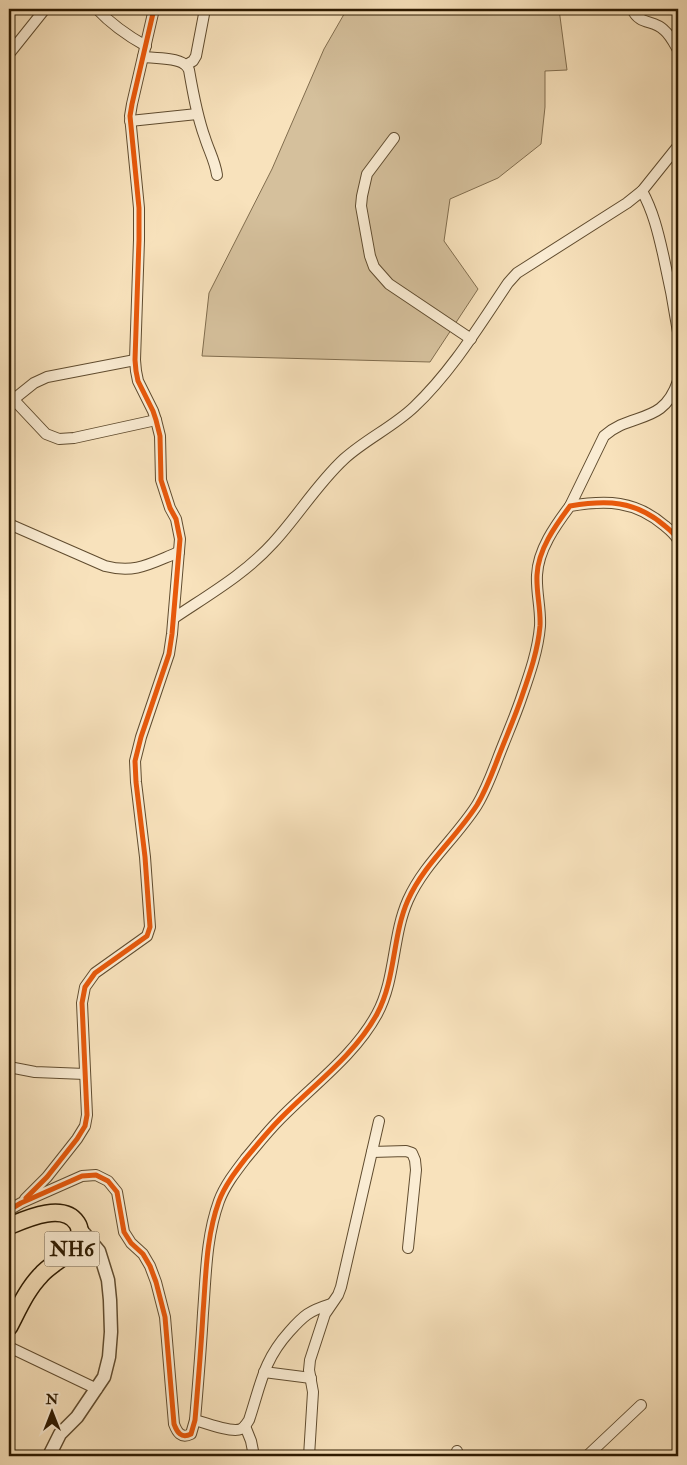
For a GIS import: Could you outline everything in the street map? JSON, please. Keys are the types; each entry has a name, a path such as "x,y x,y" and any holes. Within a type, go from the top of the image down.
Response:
{"highway":[{"name":"NH6","path":"9,1226 35,1216 60,1214 75,1220 80,1234 73,1248 40,1276 26,1296 9,1327"}],"street":[{"path":"9,54 45,9"},
{"path":"97,9 131,38 146,46"},
{"path":"21,1203 48,1177 86,1126 82,1003 85,987 95,973 147,936 150,927 135,761 141,737 169,654 179,552 179,528 161,480 160,436 153,411 138,381 135,360 139,240 130,121 132,104 154,9"},
{"path":"186,65 193,61 196,56 205,9"},
{"path":"632,9 641,20 665,30 678,50"},
{"path":"143,57 176,61 186,65 189,70 197,114 204,138 215,164 217,175"},
{"path":"130,121 197,114"},
{"path":"394,138 368,174 362,196 361,206 370,256 374,267 388,284 471,339"},
{"path":"174,618 223,586 257,560 291,523 322,481 356,449 416,405 447,371 508,283 517,273 609,215 642,191 678,146"},
{"path":"642,191 656,222 669,279 678,332"},
{"path":"135,360 47,377 34,383 11,402 46,434 59,439 74,438 156,420"},
{"path":"9,1210 82,1176 96,1175 108,1181 117,1192 124,1232 131,1243 143,1254 150,1266 162,1302 165,1317 174,1424 177,1432 182,1436 191,1434 195,1420 207,1253 212,1224 220,1198 233,1175 257,1144 279,1120 348,1054 366,1032 377,1013 386,994 402,914 408,898 419,880 476,807 486,788 513,720 537,649 540,605 537,575 540,556 559,520 570,506 604,436 613,429 651,414 665,406 674,394 678,380"},
{"path":"570,506 607,502 624,504 640,510 658,521 676,536 678,540"},
{"path":"9,524 105,566 118,569 145,566 179,552"},
{"path":"9,1067 35,1072 85,1074"},
{"path":"309,1456 313,1392 310,1360 325,1314 341,1287 378,1121"},
{"path":"372,1152 406,1151 412,1153 415,1160 416,1170 408,1248"},
{"path":"49,1456 60,1434 77,1417 104,1377 109,1358 111,1332 108,1280 99,1251 79,1228"},
{"path":"195,1420 231,1430 239,1430 245,1426 249,1420 264,1372 273,1352 301,1318 310,1311 331,1304"},
{"path":"9,1347 96,1389"},
{"path":"264,1372 311,1378"},
{"path":"587,1456 641,1406"},
{"path":"245,1426 254,1456"}],"shaded area":[{"path":"347,9 559,9 567,70 545,71 545,107 541,144 498,178 450,199 444,241 478,289 430,362 202,356 209,293 272,169 324,49"}],"cycle path":[{"path":"26,1198 47,1177 85,1126 87,1115 82,1003 85,987 95,973 147,936 150,927 135,761 141,737 169,654 180,539 176,519 170,508 161,480 160,436 156,420 138,381 135,360 139,208 130,116 154,9"},
{"path":"9,1210 82,1176 96,1175 108,1181 117,1192 124,1232 131,1243 143,1254 150,1266 165,1317 174,1424 182,1435 191,1434 195,1420 207,1256 211,1228 219,1201 224,1189 246,1158 280,1119 345,1057 368,1029 377,1014 388,986 399,928 408,900 431,863 477,805 491,776 519,704 531,670 537,644 540,626 537,575 540,556 548,539 570,506 608,503 620,504 643,511 654,517 674,534 678,540"}]}
